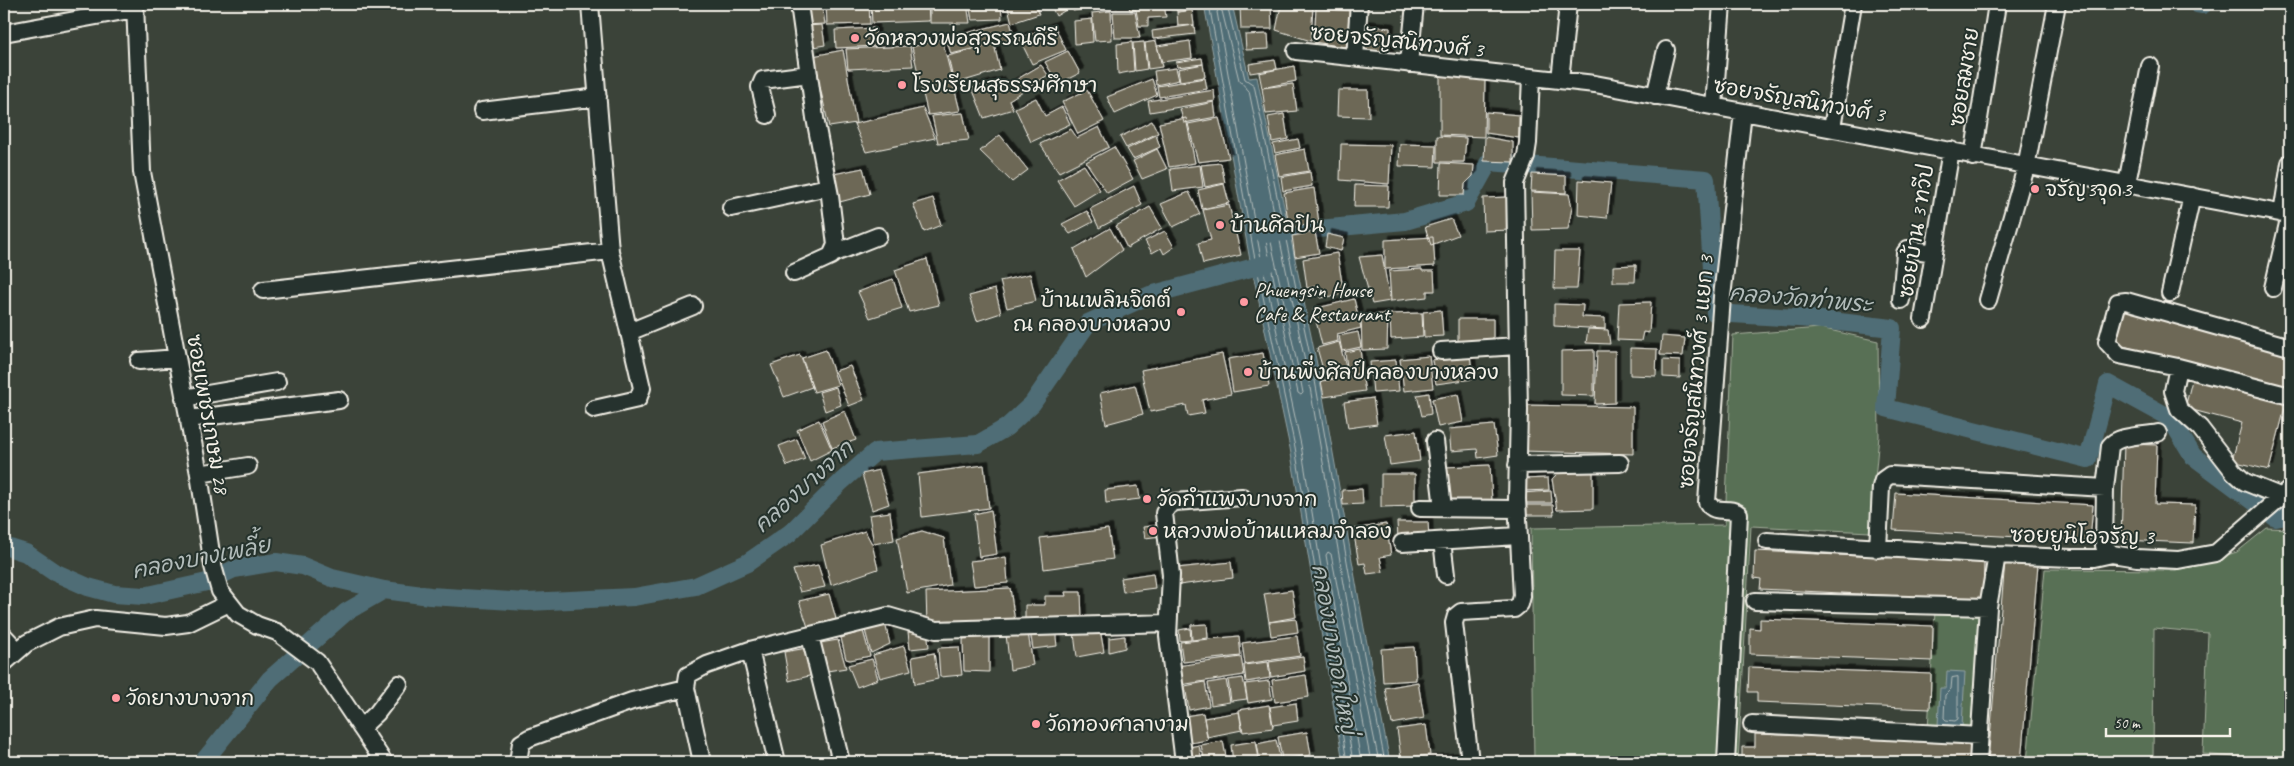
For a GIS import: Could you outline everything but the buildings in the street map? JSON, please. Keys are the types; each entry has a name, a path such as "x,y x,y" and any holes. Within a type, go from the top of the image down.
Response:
{"street":[{"path":"590,4 610,251 641,394 638,399 594,408"},
{"path":"799,4 828,186 836,245 835,253"},
{"path":"1355,58 1359,4"},
{"path":"1409,64 1415,4"},
{"path":"1560,80 1568,4"},
{"path":"1714,106 1722,4"},
{"path":"1832,128 1853,4"},
{"name":"ซอยสมชาย","path":"1973,157 1997,4"},
{"path":"1988,300 2026,166 2057,4"},
{"path":"4,33 135,6"},
{"name":"ซอยเพชรเกษม 28","path":"135,6 142,172 199,474 213,566 224,597"},
{"path":"1655,96 1666,50"},
{"name":"ซอยจรัญสนิทวงศ์ 3","path":"1296,51 1560,80 1714,106 1951,150 1973,157 2128,183 2287,215"},
{"path":"2128,183 2150,66"},
{"path":"767,115 760,87 764,80 809,74"},
{"path":"1470,762 1454,623 1456,616 1461,612 1514,609 1520,604 1522,596 1518,536 1517,465 1519,410 1515,234 1516,177 1528,143 1531,77"},
{"path":"482,112 598,98"},
{"name":"ซอยจรัญสนิทวงศ์ 3 แยก 3","path":"1726,762 1739,514 1735,511 1715,510 1707,502 1722,297 1743,112"},
{"name":"ซอยบ้าน 3 ทวีป","path":"1924,319 1951,150"},
{"path":"2272,288 2287,215 2290,163"},
{"path":"731,208 828,186"},
{"path":"2170,293 2192,196"},
{"path":"794,273 835,253 878,236"},
{"path":"1901,300 1905,253 1908,249 1934,253"},
{"path":"263,290 435,269 610,251"},
{"path":"2290,347 2126,301 2118,302 2107,342 2119,355 2290,396"},
{"path":"629,332 693,306"},
{"path":"1441,351 1517,346"},
{"path":"139,361 176,358"},
{"path":"2178,368 2173,392 2179,409 2200,428 2234,472 2245,482 2282,496"},
{"path":"184,398 277,382"},
{"path":"188,419 339,400"},
{"path":"2112,554 2104,546 2105,488 2110,446 2120,438 2140,437 2158,433"},
{"path":"1435,441 1443,508"},
{"path":"1517,465 1620,464"},
{"path":"199,474 248,466"},
{"path":"1878,549 1881,488 1883,480 1890,475 2105,488"},
{"name":"ซอยยูนิโอจรัญ 3","path":"1978,762 1988,607 1997,555 2094,558 2112,554 2137,558 2178,560 2209,556 2216,553 2282,496"},
{"path":"1184,762 1168,636 1171,575 1164,513 1168,506 1175,502 1242,497"},
{"path":"1420,508 1518,509"},
{"path":"1402,543 1518,536"},
{"path":"1442,541 1446,575"},
{"path":"1767,541 1997,555"},
{"path":"4,663 27,644 59,627 95,620 166,626 188,624 224,597 238,614 257,625 277,632 317,662 384,762"},
{"path":"1755,601 1988,607"},
{"path":"702,762 688,694 688,676 694,671 750,650 888,616 936,630 1168,623"},
{"path":"4,636 18,651"},
{"path":"810,636 841,762"},
{"path":"750,650 777,762"},
{"path":"361,728 377,713 398,684"},
{"path":"518,762 521,743 529,738 632,701 688,694"},
{"path":"1752,724 1980,736"}],"green space":[{"path":"1820,328 1878,341 1879,436 1870,532 1751,526 1738,762 1534,762 1531,528 1725,525 1733,335"},
{"path":"2267,528 2290,529 2290,618 2285,762 2203,754 2208,633 2154,628 2153,762 2027,762 2045,569 2176,570 2237,552"},
{"path":"1935,611 1980,614 1973,732 1928,729"}],"water":[{"name":"คลองบางกอกใหญ่","path":"1204,4 1232,4 1249,78 1257,77 1319,374 1390,762 1343,762 1290,448 1249,255"},
{"path":"1947,671 1965,672 1962,726 1938,725 1940,688 1946,688"}],"waterway":[{"path":"2197,4 2203,5"},
{"name":"คลองวัดท่าพระ","path":"1264,234 1405,221 1466,203 1489,162 1706,179 1715,313 1813,319 1892,328 1886,408 2088,459 2108,384 2170,418 2193,456 2276,518 2290,515"},
{"name":"คลองบางจาก","path":"203,762 270,679 346,612 384,590 430,596 527,602 634,597 696,586 747,563 790,533 841,482 875,452 978,444 1007,427 1032,404 1088,323 1150,295 1266,264"},
{"name":"คลองบางเพลี้ย","path":"4,546 26,553 54,572 88,587 114,594 144,596 207,582 234,569 276,562 303,566 332,578 384,590"}],"place":[{"name":"วัดหลวงพ่อสุวรรณคีรี","path":"855,38"},
{"name":"โรงเรียนสุธรรมศึกษา","path":"902,85"},
{"name":"จรัญ3จุด3","path":"2035,189"},
{"name":"บ้านศิลปิน","path":"1220,225"},
{"name":"Phuengsin House Cafe & Restaurant","path":"1244,302"},
{"name":"บ้านเพลินจิตต์ ณ คลองบางหลวง","path":"1181,312"},
{"name":"บ้านพึ่งศิลป์คลองบางหลวง","path":"1248,372"},
{"name":"วัดกำแพงบางจาก","path":"1147,499"},
{"name":"หลวงพ่อบ้านแหลมจำลอง","path":"1153,531"},
{"name":"วัดยางบางจาก","path":"116,698"},
{"name":"วัดทองศาลางาม","path":"1036,724"}]}
